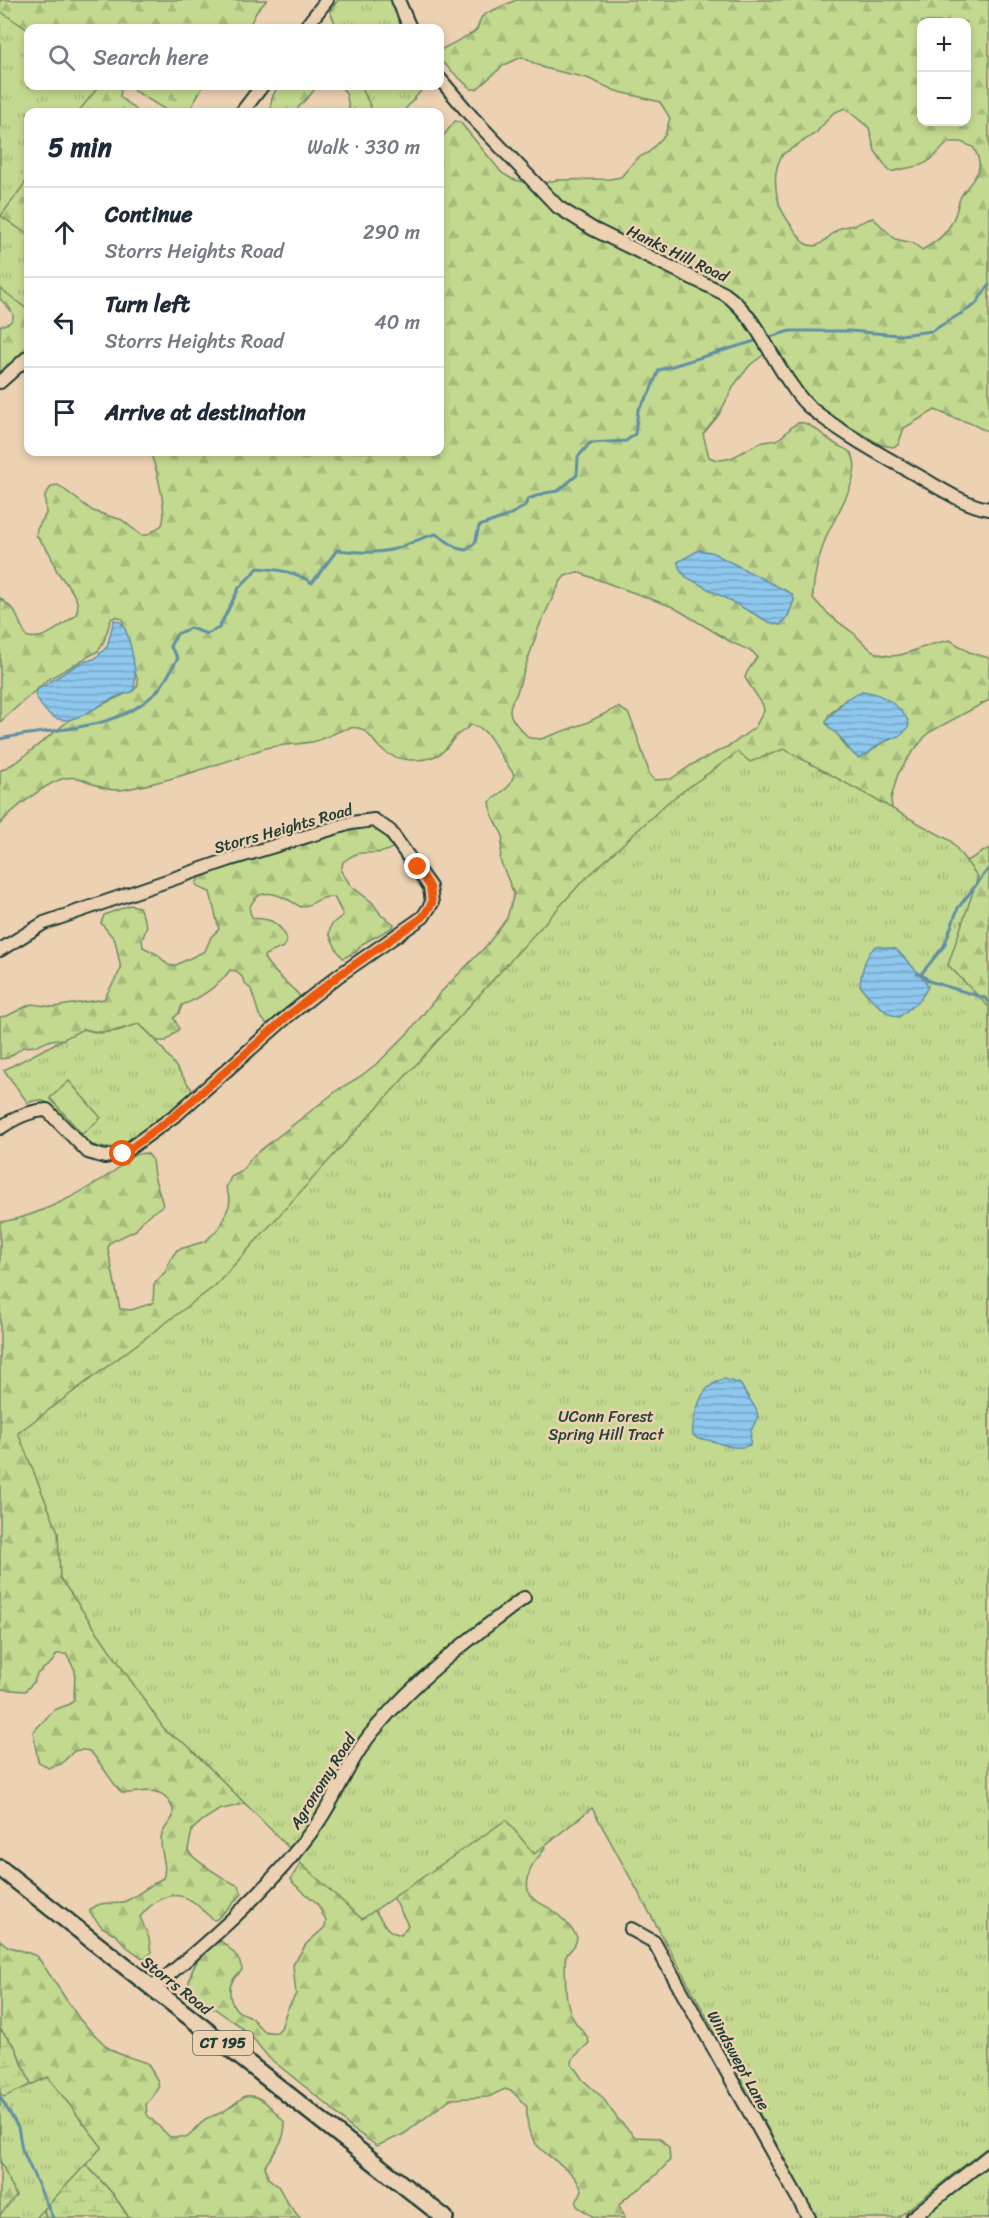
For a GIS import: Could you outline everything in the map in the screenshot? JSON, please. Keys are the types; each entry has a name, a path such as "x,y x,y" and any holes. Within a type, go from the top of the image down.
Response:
{"main road":[{"name":"Storrs Road","path":"0,1868 446,2218"}],"street":[{"path":"308,24 327,0"},
{"path":"398,0 408,24"},
{"name":"Hanks Hill Road","path":"444,84 468,113 558,207 593,230 725,294 738,304 750,317 792,387 811,409 888,459 949,493 979,507 989,508"},
{"path":"245,108 259,90"},
{"path":"0,382 24,361"},
{"name":"Storrs Heights Road","path":"0,950 44,923 231,859 351,823 374,820 390,831 430,887 432,903 423,917 338,976 289,1015 177,1114 123,1154 105,1157 88,1152 47,1110 32,1111 0,1128"},
{"name":"Agronomy Road","path":"153,1988 203,1946 285,1864 317,1823 372,1732 399,1702 421,1681 524,1598"},
{"name":"Windswept Lane","path":"631,1929 654,1942 808,2218"},
{"path":"912,2218 989,2156"}],"green space":[{"path":"0,0 267,0 257,11 250,24 24,24 24,90 121,90 120,97 134,108 24,108 24,355 0,376 0,326 11,321 13,314 0,299"},
{"path":"338,0 392,0 403,24 335,24 330,11"},
{"path":"516,0 989,0 989,431 935,410 904,428 898,445 893,447 881,445 821,410 803,394 786,371 780,354 769,351 750,365 735,384 718,416 703,434 709,457 716,460 729,459 760,443 778,439 800,423 813,427 850,452 854,461 852,483 824,542 819,558 813,598 877,653 896,656 950,640 969,652 989,658 989,700 928,733 898,774 891,798 892,810 958,860 969,860 989,848 989,1482 297,1207 196,1304 534,1839 545,1847 531,1867 527,1888 532,1898 555,1912 577,1937 565,1958 566,1993 573,2017 587,2036 589,2043 573,2058 572,2064 583,2080 602,2097 635,2137 660,2138 669,2148 670,2160 667,2164 619,2205 625,2218 598,2218 577,2206 576,2203 582,2190 567,2169 539,2147 532,2137 528,2124 527,2107 513,2092 505,2089 488,2097 450,2099 404,2134 377,2146 350,2127 329,2106 268,2057 252,2037 237,2024 201,2002 189,1988 191,1974 198,1960 208,1948 221,1941 232,1950 241,1965 242,1970 230,1988 230,1997 235,2008 254,2020 266,2032 277,2032 281,2028 296,1994 293,1965 306,1944 325,1927 326,1921 317,1903 291,1879 303,1859 366,1898 392,1932 401,1935 408,1925 391,1893 248,1799 243,1804 219,1810 192,1830 188,1850 191,1854 211,1870 239,1886 242,1894 217,1919 214,1920 196,1904 180,1896 159,1900 140,1917 149,1938 151,1953 144,1959 127,1947 116,1935 102,1927 90,1910 100,1904 117,1904 126,1901 163,1878 165,1867 161,1839 173,1817 172,1806 164,1795 153,1791 122,1793 89,1751 74,1751 61,1764 48,1768 38,1761 33,1732 54,1710 74,1700 75,1670 66,1654 57,1654 52,1662 37,1674 34,1682 25,1691 0,1689 0,1222 44,1210 101,1180 134,1156 148,1154 152,1159 154,1176 163,1205 143,1220 136,1230 109,1243 108,1249 120,1309 131,1310 153,1303 154,1284 166,1271 177,1250 206,1241 219,1228 229,1206 230,1200 226,1188 231,1177 242,1171 253,1156 339,1089 380,1061 409,1032 440,993 487,945 507,918 514,894 500,860 503,836 492,814 490,802 509,786 514,775 486,733 471,725 454,738 438,755 416,760 394,757 381,749 365,731 350,728 316,741 266,748 182,775 127,789 108,789 74,778 58,780 31,797 0,824 0,771 18,761 71,719 134,690 138,685 138,679 132,667 122,619 117,616 111,619 98,651 47,680 0,722 0,598 14,610 26,636 32,638 45,635 75,616 78,604 76,598 36,535 46,514 45,495 52,486 58,485 93,511 122,520 141,535 147,535 162,525 164,510 151,456 444,456 444,135 455,121 460,122 502,173 512,179 534,185 557,180 621,177 637,158 648,153 665,135 670,118 660,102 616,91 587,78 544,68 522,57 504,65 477,89 471,89 444,64 444,48 477,29 485,14","holes":["845,108 869,128 875,151 889,171 923,164 932,159 949,142 961,142 973,147 977,155 979,167 962,195 951,225 939,239 922,250 913,243 895,239 873,218 841,228 824,242 815,246 810,245 804,243 782,211 777,193 776,172 783,154 816,133 833,113","678,562 728,562 792,594 794,600 788,616 780,625 769,622 682,573","577,572 673,607 731,642 753,652 757,657 745,678 763,705 764,711 755,727 731,745 693,764 671,779 654,780 650,775 628,713 618,707 586,723 541,739 529,738 512,718 510,708 540,624 561,581 565,576","846,699 901,735 881,743 868,754 847,749 839,736 826,723 829,715"]},
{"path":"0,11 24,27 24,90 96,90 81,108 24,108 24,184 1,216 24,232 24,307 0,288"},
{"path":"133,90 201,90 193,108 162,108"},
{"path":"276,90 314,90 299,108 271,108"},
{"path":"343,90 417,90 402,108 349,108"},
{"path":"363,90 422,90 406,108 371,108"},
{"name":"UConn Forest Spring Hill Tract","path":"784,749 951,841 978,877 948,965 989,1007 989,2146 897,2218 817,2218 592,1808 534,1854 506,1820 362,1919 298,1861 300,1859 186,1744 167,1733 60,1578 58,1532 18,1433 215,1286 580,884 668,802 738,752 750,762"},
{"path":"367,826 384,831 393,845 392,848 381,852 355,855 343,862 341,871 351,886 372,902 381,915 394,924 393,927 362,944 356,952 343,958 329,934 331,925 343,915 334,897 325,897 301,907 277,895 265,894 254,900 250,906 252,917 271,921 284,932 286,944 265,955 264,958 299,995 299,998 272,1023 266,1023 259,1015 251,989 236,971 230,970 209,991 182,1005 174,1018 179,1029 166,1041 154,1041 142,1028 136,1026 100,1032 83,1029 68,1039 51,1040 37,1046 23,1047 8,1058 0,1059 0,1017 31,1004 54,1007 104,999 121,969 115,940 101,923 104,915 130,905 139,907 147,926 142,940 143,947 157,954 168,965 174,966 205,951 211,937 219,929 210,892 196,884 199,878 245,859 351,827"},
{"path":"138,1024 160,1045 193,1091 146,1132 125,1144 100,1147 87,1142 49,1104 39,1100 28,1103 4,1070 83,1029 99,1033 117,1031"},
{"path":"69,1081 101,1118 82,1134 50,1098"},
{"path":"0,1940 7,1946 37,1956 80,2020 107,2047 117,2053 147,2063 155,2076 158,2088 146,2104 147,2115 170,2137 188,2137 205,2119 223,2112 245,2096 257,2097 268,2104 285,2123 285,2130 281,2141 265,2166 268,2178 278,2186 300,2218 129,2218 113,2194 48,2123 15,2048 0,2029"},
{"path":"0,2029 15,2047 48,2123 113,2194 129,2218 46,2218 39,2192 0,2120"},
{"path":"48,2077 102,2147 36,2218 0,2218 16,2196 0,2160 0,2094 4,2097"},
{"path":"0,2120 39,2192 46,2218 0,2218"},
{"path":"989,2166 989,2218 923,2218"}],"water":[{"path":"699,550 711,552 792,594 794,600 788,616 780,625 769,622 686,577 679,568 678,562"},
{"path":"114,620 122,624 131,646 135,677 133,691 72,719 62,720 53,717 44,709 35,695 38,689 80,663 94,659 107,647"},
{"path":"862,691 876,694 890,701 909,723 908,728 901,735 881,743 859,758 829,728 826,721 846,699"},
{"path":"876,946 896,949 924,979 928,987 920,1000 899,1017 883,1009 860,985 869,953"},
{"path":"724,1379 740,1384 756,1409 758,1416 751,1431 750,1445 730,1446 698,1439 693,1435 696,1411 701,1398 707,1389"}],"waterway":[{"path":"770,337 790,331 850,331 900,335 932,331 975,305 989,285"},
{"path":"0,739 84,726 124,714 142,704 158,690 178,658 170,646 177,634 190,628 207,634 219,628 239,588 258,568 279,570 312,583 337,550 388,551 436,534 457,548 466,550 475,543 479,526 505,517 524,507 528,499 558,491 577,475 578,457 590,443 626,441 635,434 638,410 649,394 659,370 755,341"},
{"path":"917,974 921,974 944,946 958,908 989,868"},
{"path":"921,974 929,981 985,998 989,1002"},
{"path":"0,2097 18,2127 22,2149 53,2218"}],"route":[{"path":"123,1154 177,1114 289,1015 338,976 423,917 432,903 430,887 418,867"}]}
